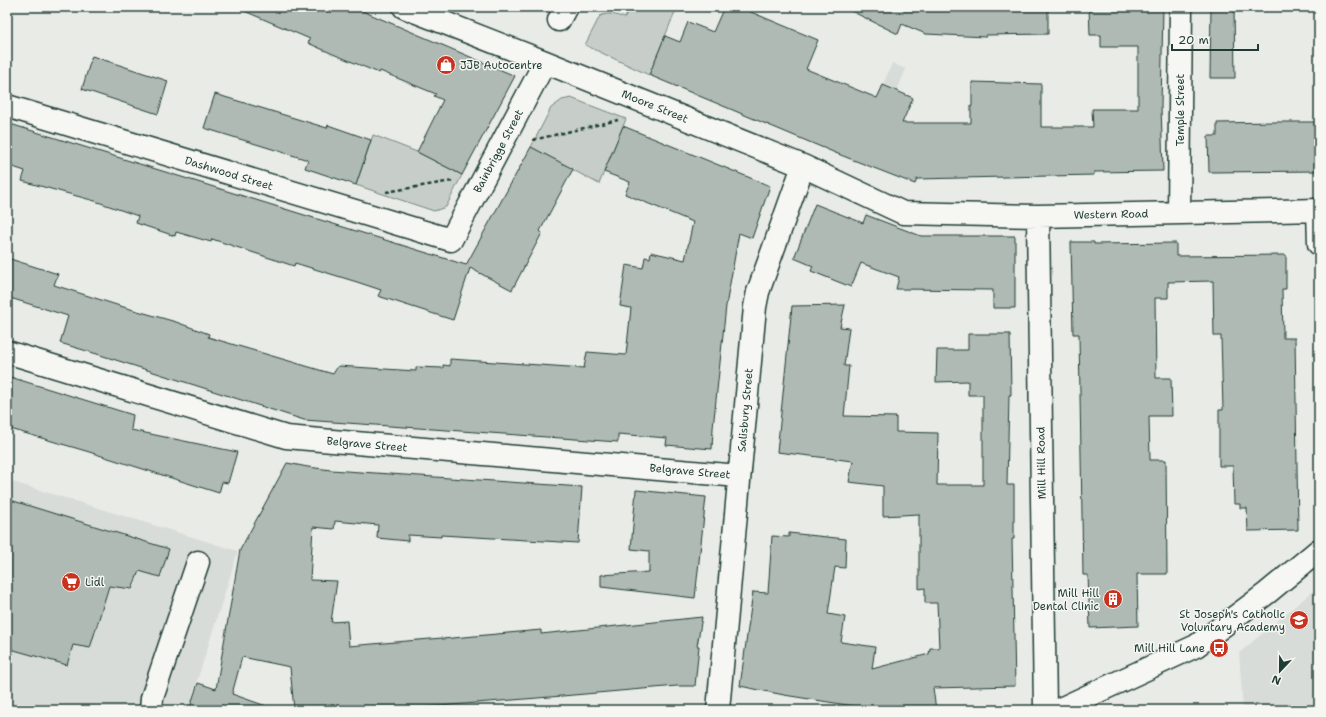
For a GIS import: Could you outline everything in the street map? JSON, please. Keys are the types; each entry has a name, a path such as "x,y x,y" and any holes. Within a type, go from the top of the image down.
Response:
{"street":[{"name":"Moore Street","path":"404,7 803,166 903,213"},
{"name":"Temple Street","path":"1179,213 1181,7"},
{"name":"Bainbrigge Street","path":"451,240 545,62"},
{"name":"Dashwood Street","path":"7,106 451,240"},
{"name":"Salisbury Street","path":"718,710 754,307 803,166"},
{"name":"Western Road","path":"903,213 1038,216 1318,210"},
{"path":"1318,210 1319,244"},
{"name":"Mill Hill Road","path":"1038,216 1044,710"},
{"name":"Belgrave Street","path":"7,352 286,437 738,476"},
{"path":"1058,710 1196,646 1266,593 1319,550"},
{"path":"151,710 152,698 198,562"}],"path":[{"path":"502,142 535,140 623,118 650,104"},
{"path":"382,193 460,179 484,178"}],"shaded area":[{"path":"630,7 677,7 649,75 585,45 600,16 609,14 625,18"},
{"path":"892,63 906,69 866,165 852,159"},
{"path":"571,98 626,119 599,184 531,147 551,108 562,100"},
{"path":"373,135 417,152 462,175 446,207 434,211 356,185"},
{"path":"7,480 238,551 188,710 7,710"},
{"name":"St Joseph's Catholic Voluntary Academy","path":"1319,586 1319,710 1243,710 1239,653"}],"building":[{"path":"235,7 353,7 515,76 462,175 417,152 443,100 434,96 436,94 333,54 308,43 310,39"},
{"path":"724,7 739,7 818,40 806,69 877,98 883,85 913,98 902,123 971,123 972,82 1041,84 1041,127 1093,127 1092,109 1138,109 1138,47 1101,47 1101,35 1090,35 1089,7 1163,7 1161,106 1163,171 1094,172 1094,175 917,179 915,184 838,154 649,75 665,36 680,42 688,22 713,32"},
{"path":"843,7 1048,7 1048,34 986,35 986,37 926,34 902,24 898,34"},
{"path":"1211,7 1234,7 1235,78 1210,78"},
{"path":"92,56 168,81 158,114 82,89"},
{"path":"215,94 327,128 328,125 371,140 356,185 305,168 308,160 204,128"},
{"path":"1319,122 1319,171 1209,172 1208,136 1217,136 1217,123"},
{"path":"7,123 466,265 531,147 573,169 540,231 542,233 512,290 470,268 453,320 378,296 381,290 357,282 295,263 294,266 212,239 211,242 176,232 175,236 136,223 138,216 95,201 22,181 25,171 7,165"},
{"path":"623,126 770,186 752,238 739,233 726,306 712,449 666,445 667,438 618,434 618,442 304,420 60,343 68,316 7,297 7,258 58,274 54,285 176,322 209,334 208,337 333,374 338,366 416,371 416,367 443,368 443,365 450,366 450,359 584,368 587,352 626,355 631,308 620,306 626,265 643,268 645,257 650,258 651,252 685,260 693,222 625,194 630,182 604,172"},
{"path":"815,204 863,223 866,215 921,236 1015,236 1015,308 993,308 993,290 896,289 899,277 861,263 851,287 811,271 813,266 794,258"},
{"path":"1071,242 1094,242 1094,244 1176,243 1176,256 1286,255 1286,289 1282,289 1283,338 1295,338 1298,530 1248,531 1247,508 1240,508 1240,504 1234,504 1233,466 1219,466 1219,410 1223,410 1221,336 1214,336 1213,281 1168,282 1168,298 1155,298 1156,378 1171,378 1172,416 1149,416 1150,460 1166,460 1167,574 1137,574 1138,626 1090,628 1088,575 1083,575 1079,334 1073,334"},
{"path":"845,305 840,327 849,328 844,366 849,366 844,416 896,417 896,432 938,433 937,485 983,485 983,395 968,395 968,381 936,382 937,350 968,350 968,334 1010,334 1011,395 1009,395 1007,485 1014,485 1014,539 1012,539 1015,686 933,688 936,710 879,710 784,695 740,686 753,592 768,593 772,536 789,537 789,533 846,539 845,568 835,567 828,614 845,617 841,642 875,647 872,669 929,654 930,648 939,648 937,603 925,603 925,588 919,589 919,514 883,516 883,486 849,482 853,461 777,452 792,306"},
{"path":"7,376 133,415 131,430 237,452 228,483 222,482 219,493 7,428"},
{"path":"287,463 331,470 582,487 578,543 441,535 441,537 408,535 408,541 377,538 378,525 335,521 334,529 313,527 310,580 337,581 331,622 347,621 349,646 541,630 541,634 702,617 697,646 699,646 695,686 677,686 390,710 294,710 290,667 242,657 232,694 266,706 266,710 189,710 198,683 216,689 240,550"},
{"path":"636,490 706,497 695,598 601,587 601,575 649,572 649,551 631,549"},
{"name":"Lidl","path":"7,499 169,549 160,577 139,571 132,589 109,586 90,648 73,645 67,665 7,648"}],"place":[{"name":"JJB Autocentre","path":"446,65"},
{"name":"Lidl","path":"71,582"},
{"name":"Mill Hill Dental Clinic","path":"1113,599"},
{"name":"St Joseph's Catholic Voluntary Academy","path":"1299,620"},
{"name":"Mill Hill Lane","path":"1219,648"}]}
